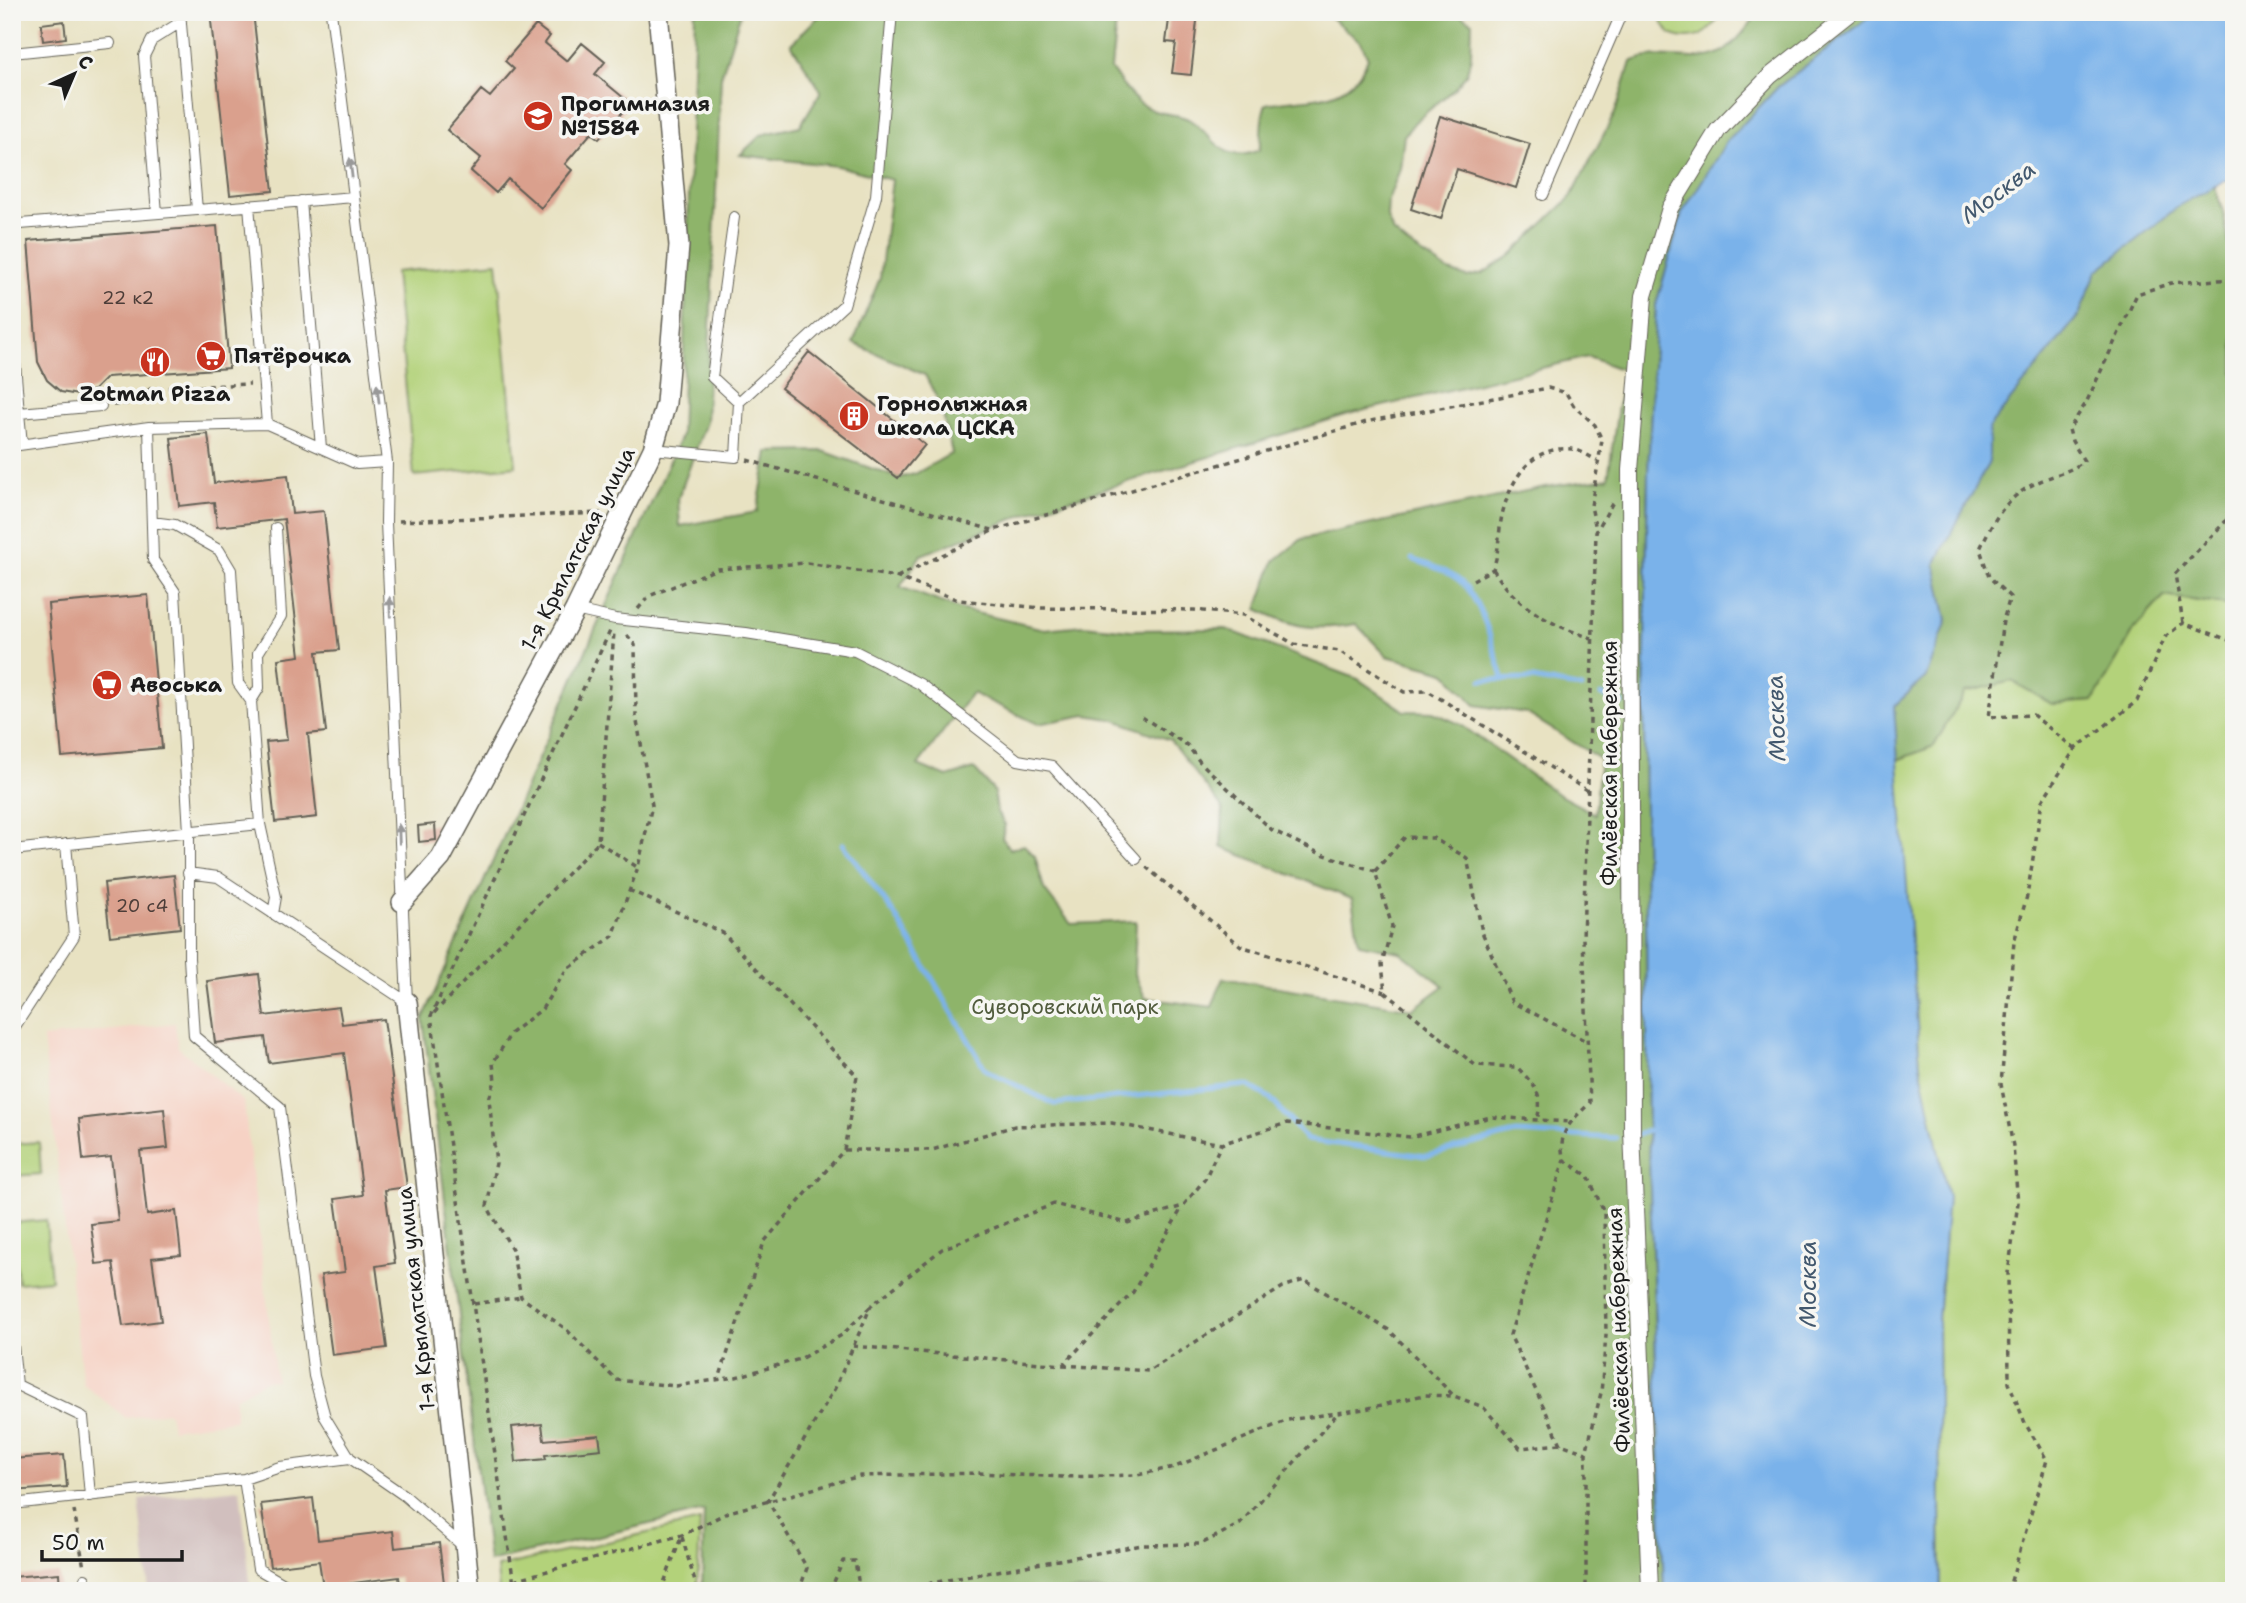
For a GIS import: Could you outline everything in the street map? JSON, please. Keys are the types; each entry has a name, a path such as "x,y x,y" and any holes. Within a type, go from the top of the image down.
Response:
{"street":[{"name":"1-я Крылатская улица","path":"402,902 440,859 575,610 653,449 666,403 679,246 658,12"},
{"name":"Филёвская набережная","path":"1650,1591 1632,1130 1630,470 1644,296 1671,208 1718,130 1770,76 1851,12"},
{"name":"1-я Крылатская улица","path":"407,1002 470,1591"}],"lane":[{"path":"331,12 387,462 386,522 407,1002"},
{"path":"653,449 736,457 739,402 844,305 876,197 892,12"},
{"path":"1543,195 1622,12"},
{"path":"181,17 197,210"},
{"path":"157,213 144,57 152,40 181,17"},
{"path":"12,53 110,43"},
{"path":"12,228 20,224 354,197"},
{"path":"301,201 321,448"},
{"path":"249,205 267,424"},
{"path":"734,217 712,377 739,402"},
{"path":"12,326 19,413 17,445 149,427 267,424 358,464 387,462"},
{"path":"19,413 101,407"},
{"path":"149,427 153,560 175,592 189,832 194,1036 280,1107 314,1376 325,1417 349,1458 405,1496 466,1549"},
{"path":"152,522 175,525 219,550 231,570 238,683 251,702 260,824 276,897 273,914"},
{"path":"251,702 259,688 258,653 281,616 276,528"},
{"path":"575,610 615,620 746,633 855,650 920,684 1018,760 1052,766 1136,859"},
{"path":"12,850 260,824"},
{"path":"12,1031 74,936 65,844"},
{"path":"188,873 218,877 407,1002"},
{"path":"12,1335 17,1385 83,1417 90,1496"},
{"path":"12,1504 244,1479 280,1467 349,1458"},
{"path":"244,1479 258,1569 296,1591"},
{"path":"85,1579 87,1591"}],"path":[{"path":"2075,749 2033,715 1989,717 2003,621 2010,597 1989,577 1980,549 1996,514 2016,495 2044,480 2067,473 2084,461 2072,441 2069,429 2087,403 2137,295 2171,283 2234,279"},
{"path":"101,407 133,403 150,389 264,383"},
{"path":"896,577 994,530 1370,421 1548,388 1566,393 1574,406 1595,425 1602,440 1591,506 1596,531 1583,939 1590,1103 1570,1122 1563,1134 1560,1146 1564,1160 1510,1335 1561,1444"},
{"path":"1473,580 1483,578 1493,569 1502,513 1511,486 1525,465 1542,453 1574,449 1597,460"},
{"path":"736,457 994,530"},
{"path":"1596,531 1630,470"},
{"path":"2183,622 2175,574 2225,522 2234,508"},
{"path":"386,522 624,512"},
{"path":"629,620 649,596 717,569 807,562 896,577 958,600 1041,608 1194,610 1243,615 1294,644 1339,651 1404,692 1428,691 1588,791"},
{"path":"1493,569 1507,592 1532,612 1565,629 1593,638"},
{"path":"431,1016 598,842 615,620"},
{"path":"521,1297 512,1249 487,1206 496,1163 489,1099 495,1082 493,1063 511,1033 542,1009 566,970 613,936 638,867 652,805 636,716 635,645 615,620"},
{"path":"515,1591 431,1016 615,620"},
{"path":"2008,1591 2047,1460 2025,1423 2009,1383 2008,1273 2018,1203 2013,1146 2001,1084 2014,942 2027,896 2042,801 2075,749 2137,701 2165,637 2183,622"},
{"path":"2183,622 2234,642"},
{"path":"1142,718 1187,745 1200,762 1272,830 1319,853 1375,871"},
{"path":"1375,871 1405,837 1433,838 1467,858 1482,932 1512,1002 1586,1041"},
{"path":"598,842 638,867"},
{"path":"1136,859 1241,946 1385,992 1475,1065 1517,1067 1534,1085 1542,1102 1537,1120"},
{"path":"1375,871 1392,926 1382,964 1385,992"},
{"path":"629,890 723,933 856,1076 844,1150 764,1242 719,1379"},
{"path":"844,1150 932,1150 1015,1126 1112,1123 1221,1144 1287,1123 1410,1138 1491,1117 1570,1122"},
{"path":"1063,1364 1133,1292 1183,1206 1205,1179 1221,1144"},
{"path":"1564,1160 1588,1176 1604,1212 1606,1335 1601,1393 1586,1453 1586,1591"},
{"path":"474,1304 521,1297 566,1329 616,1380 676,1386 719,1379 800,1359 842,1335 871,1306 942,1249 1054,1205 1127,1223 1183,1206"},
{"path":"853,1346 1149,1371 1283,1287 1304,1280 1389,1331 1454,1396"},
{"path":"768,1501 835,1388 871,1306"},
{"path":"514,1580 682,1535 729,1512 860,1476 979,1473 1062,1477 1137,1475 1175,1467 1288,1420 1424,1395 1454,1396 1483,1407 1520,1448 1561,1444 1586,1453"},
{"path":"920,1591 932,1583 1142,1545 1201,1544 1240,1524 1337,1413"},
{"path":"72,1498 85,1579"},
{"path":"768,1501 807,1568 799,1591"},
{"path":"661,1591 682,1535"},
{"path":"682,1535 695,1582 694,1591"},
{"path":"830,1591 843,1561 855,1561 858,1580 854,1591"},
{"path":"514,1580 530,1591"}],"shaded area":[{"path":"175,1023 178,1047 244,1102 276,1380 265,1381 235,1398 235,1420 172,1429 169,1412 126,1418 83,1384 43,1038"},
{"path":"240,1489 251,1591 149,1591 139,1499"}],"green space":[{"name":"Суворовский парк","path":"695,12 741,12 721,77 706,422 678,499 680,526 757,512 768,452 823,451 898,478 915,474 952,453 941,406 925,375 853,343 880,278 892,180 837,166 740,155 761,135 800,126 821,91 791,44 823,12 1117,12 1111,69 1136,101 1150,109 1190,120 1220,147 1236,154 1259,150 1266,104 1326,96 1350,85 1360,74 1368,58 1361,42 1324,12 1457,13 1472,22 1471,56 1467,73 1455,88 1415,122 1404,136 1400,169 1388,200 1387,217 1393,232 1406,243 1449,271 1467,277 1483,273 1510,256 1571,197 1615,113 1631,62 1655,56 1692,58 1716,55 1740,37 1760,12 1876,12 1778,87 1682,213 1656,305 1648,472 1644,710 1648,1130 1664,1591 702,1591 704,1511 489,1562 423,1019 681,436","holes":["1588,357 1623,370 1608,478 1545,487 1302,539 1274,561 1257,609 1305,626 1356,624 1387,656 1445,672 1475,705 1526,713 1600,759 1595,814 1559,795 1460,724 1433,712 1405,711 1358,679 1226,629 1131,630 1083,625 1044,629 959,609 900,587 921,555 1036,510 1349,414","972,693 1038,724 1086,715 1115,720 1170,740 1223,809 1221,847 1352,899 1359,944 1400,952 1444,986 1413,1009 1223,978 1212,1007 1145,998 1134,972 1136,921 1071,924 1044,889 1035,856 1024,845 1010,849 1002,838 1005,825 997,812 994,791 974,769 947,777 918,765"]},
{"path":"1655,12 1721,12 1707,32 1686,38 1670,34"},
{"path":"2214,185 2223,211 2234,270 2234,606 2164,596 2136,627 2093,701 2052,704 2012,681 1965,692 1934,746 1897,760 1894,706 1926,677 1947,620 1935,564 1988,462 1988,427 2079,315 2097,271 2180,205"},
{"path":"497,262 516,466 414,476 395,272"},
{"path":"2164,596 2234,606 2234,1591 1941,1591 1938,1320 1948,1197 1920,1065 1897,760 1934,746 1965,692 2012,681 2052,704 2093,701 2136,627"},
{"path":"39,1142 41,1174 12,1176 12,1144"},
{"path":"46,1220 51,1280 18,1283 13,1223"},
{"path":"700,1521 697,1591 499,1591 497,1567"}],"water":[{"name":"Москва","path":"1876,12 2234,12 2234,176 2180,205 2097,271 2079,315 1989,427 1989,462 1935,564 1947,620 1926,677 1894,706 1920,1065 1948,1197 1938,1320 1941,1591 1664,1591 1648,1130 1644,710 1648,472 1656,305 1682,213 1727,141 1778,87"}],"building":[{"path":"210,12 253,12 273,191 230,195"},
{"path":"1170,12 1198,12 1191,75 1172,73 1176,43 1166,42"},
{"path":"64,21 66,38 43,41 41,24"},
{"name":"Прогимназия №1584","path":"536,25 550,36 545,43 567,61 582,43 605,62 595,74 630,103 599,139 591,133 565,164 572,170 541,208 508,179 496,193 471,171 481,158 447,130 481,90 490,97 514,69 505,61"},
{"path":"1440,116 1530,144 1516,188 1457,169 1441,219 1411,209"},
{"path":"217,226 229,368 107,377 94,390 78,395 61,392 47,380 38,362 28,241"},
{"name":"Горнолыжная школа ЦСКА","path":"809,352 925,445 898,478 781,388"},
{"path":"208,434 214,483 288,475 292,514 324,511 339,650 317,652 326,732 308,734 317,817 275,822 266,742 287,740 278,659 300,656 284,519 217,527 214,502 179,506 171,438"},
{"path":"148,595 162,748 62,757 48,604"},
{"path":"435,824 436,840 419,842 418,826"},
{"path":"174,875 180,928 110,936 104,883"},
{"path":"259,974 264,1016 339,1007 342,1024 384,1019 407,1187 385,1190 395,1263 376,1266 387,1348 332,1355 321,1275 345,1272 335,1199 363,1195 344,1053 269,1063 265,1037 215,1043 207,981"},
{"path":"164,1109 168,1148 140,1151 147,1215 176,1211 181,1255 152,1258 161,1321 123,1326 113,1262 96,1264 91,1224 118,1221 111,1157 83,1160 79,1119"},
{"path":"542,1424 544,1440 599,1435 601,1449 545,1455 546,1459 516,1462 512,1427"},
{"path":"64,1455 67,1487 12,1491 12,1459"},
{"path":"313,1498 318,1540 393,1531 395,1548 439,1543 445,1591 401,1591 399,1577 323,1587 319,1561 270,1567 261,1504"},
{"path":"59,1573 60,1591 12,1591 12,1577"}],"waterway":[{"path":"1412,559 1448,573 1466,587 1484,620 1504,680"},
{"path":"1482,680 1533,679 1582,688"},
{"path":"1601,695 1622,703"},
{"path":"843,844 895,915 986,1070 1054,1104 1247,1085 1270,1098 1307,1140 1426,1156 1515,1133 1616,1138"},
{"path":"1638,1135 1648,1130"}],"place":[{"name":"Прогимназия №1584","path":"538,116"},
{"name":"Пятёрочка","path":"211,356"},
{"name":"Zotman Pizza","path":"155,362"},
{"name":"Горнолыжная школа ЦСКА","path":"854,416"},
{"name":"Авоська","path":"107,685"}]}
